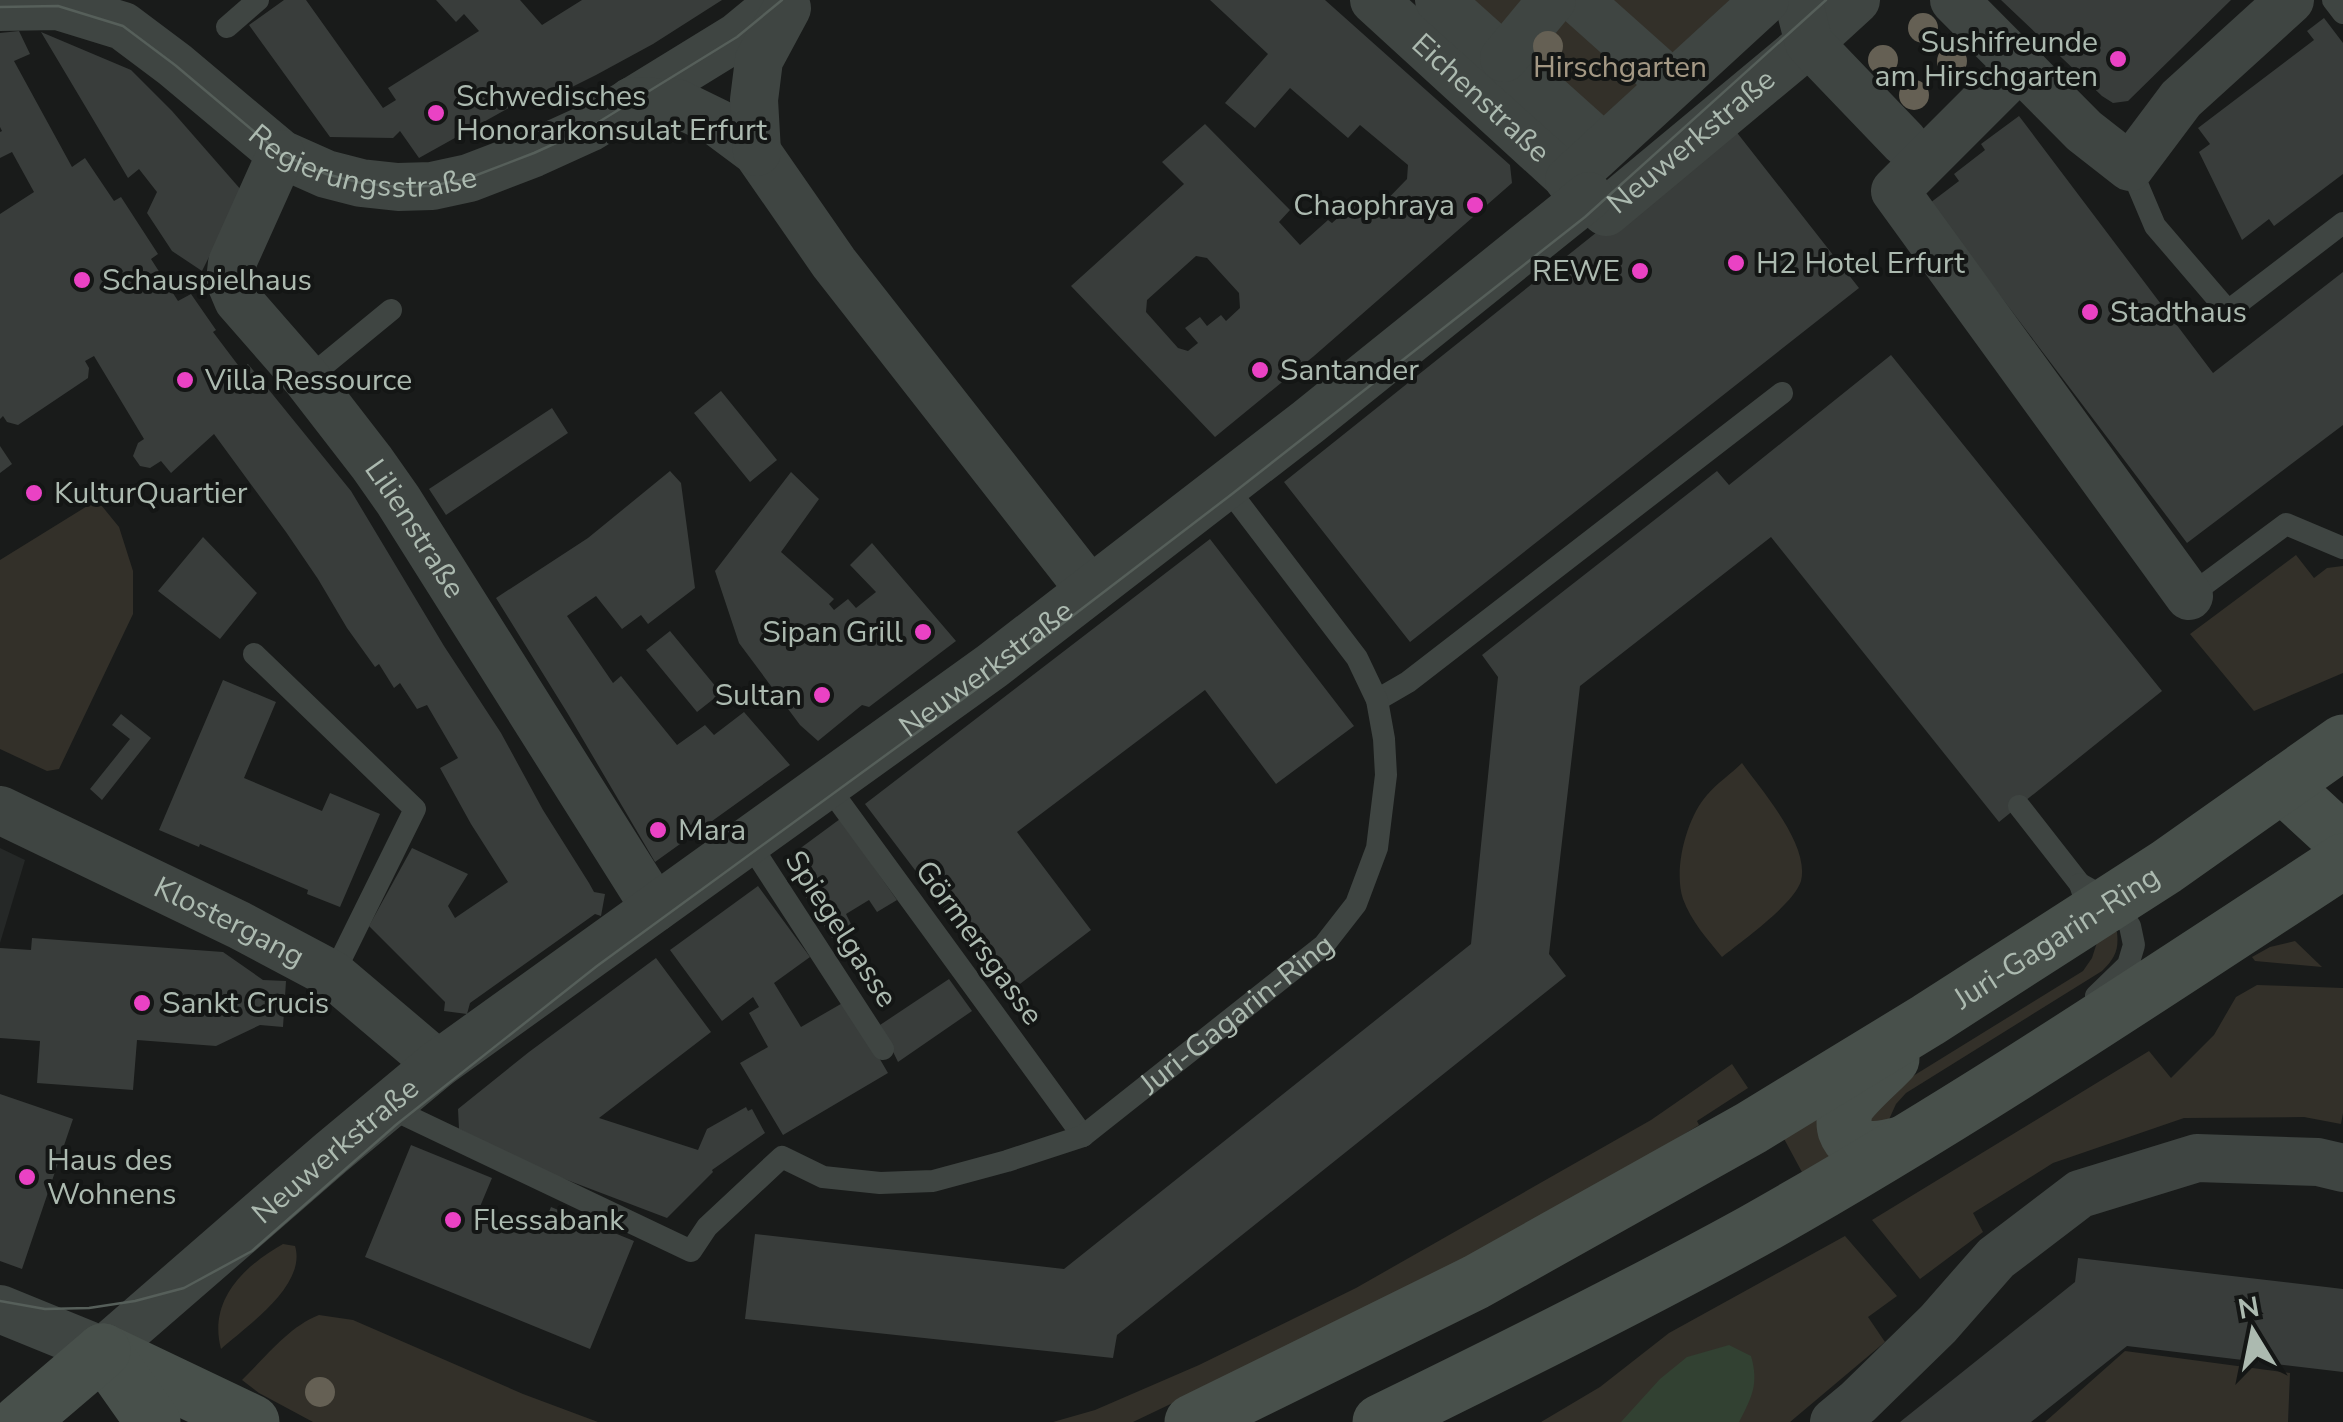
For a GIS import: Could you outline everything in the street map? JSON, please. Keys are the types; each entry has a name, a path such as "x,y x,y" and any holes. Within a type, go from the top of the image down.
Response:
{"street":[{"name":"Regierungsstraße","path":"0,7 58,6 123,26 281,154 326,174 361,183 432,186 470,178 588,128 737,37 782,0"},
{"path":"757,152 754,100 759,60 791,0"},
{"name":"Eichenstraße","path":"1374,0 1587,175"},
{"path":"1439,0 1504,58 1587,175 1750,5"},
{"path":"1504,58 1552,0"},
{"path":"1578,0 1672,84"},
{"name":"Neuwerkstraße","path":"104,1352 438,1064 992,666 1308,422 1587,175 1606,212 1804,22 1856,0"},
{"path":"1954,0 2084,131 2130,166 2180,99 2290,0"},
{"path":"1804,22 1913,153"},
{"path":"2020,66 1913,153 1895,192 2189,596"},
{"path":"632,101 677,103 718,123 757,152 834,264 1090,590"},
{"name":"Lilienstraße","path":"281,154 232,263 230,282 238,300 307,380 398,500 655,908"},
{"name":"Juri-Gagarin-Ring","path":"1192,1422 1492,1273 1752,1128 1928,1020 2090,903 2282,785 2343,742"},
{"path":"2282,785 2343,840"},
{"name":"Klostergang","path":"0,812 239,925 332,975 438,1064"},
{"path":"1380,1422 1513,1358 1751,1232 2018,1073 2343,860"},
{"path":"1901,1144 1873,1150 1862,1147 1848,1134 1846,1108 1928,1020"},
{"path":"1834,1422 1938,1324 1996,1258 2080,1194 2197,1158 2318,1162 2343,1168"},
{"path":"0,1309 104,1352 252,1422"},
{"path":"20,1422 104,1352"},
{"path":"104,1352 154,1422"}],"lane":[{"path":"227,27 258,0"},
{"path":"2333,0 2343,13"},
{"path":"2130,166 2155,226 2228,311 2343,223"},
{"path":"307,380 392,310"},
{"path":"1377,700 1408,682 1782,393"},
{"name":"Juri-Gagarin-Ring","path":"386,1106 691,1251 706,1227 782,1157 823,1177 880,1183 933,1181 1083,1136 1324,945 1356,904 1377,848 1386,775 1377,700 1357,658 1225,485"},
{"path":"2189,596 2286,524 2343,548"},
{"path":"254,654 415,809 332,975"},
{"name":"Görmersgasse","path":"827,785 1083,1136"},
{"path":"2018,1073 2128,965 2134,945 2130,926 2090,903 2019,806"},
{"name":"Spiegelgasse","path":"748,841 883,1049"}],"shaded area":[{"path":"0,848 25,860 0,943"},
{"path":"1729,1345 1751,1356 1753,1366 1753,1390 1739,1422 1621,1422 1660,1379 1687,1357"}],"green space":[{"name":"Hirschgarten","path":"1452,0 1793,0 1604,172"},
{"path":"97,500 119,527 133,571 133,614 59,769 47,771 0,749 0,560"},
{"path":"2296,555 2314,578 2327,568 2343,566 2343,673 2254,711 2190,634"},
{"path":"1742,763 1792,835 1802,867 1801,881 1778,911 1722,957 1695,923 1683,899 1681,859 1693,816 1711,791"},
{"path":"2110,929 2117,932 2117,949 2102,971 1906,1093 1886,1126 1867,1130 1871,1102 2083,971 2099,936"},
{"path":"2295,941 2322,967 2255,961 2252,957 2270,947"},
{"path":"2257,985 2343,988 2341,1124 2304,1117 2184,1118 2053,1163 1973,1213 1983,1232 1920,1279 1872,1220 2149,1051 2171,1078 2214,1035 2236,997"},
{"path":"1732,1064 1748,1088 1697,1121 1699,1125 1585,1195 1346,1320 1133,1422 1053,1422 1095,1410 1199,1365 1356,1288 1651,1120"},
{"path":"1824,1110 1832,1158 1803,1174 1782,1135"},
{"path":"1845,1236 1897,1296 1868,1317 1885,1342 1790,1422 1541,1422 1600,1387 1669,1333"},
{"path":"283,1244 295,1246 296,1261 284,1290 221,1349 220,1315 232,1286 255,1263"},
{"path":"319,1315 353,1320 598,1422 313,1422 242,1380 287,1335"},
{"path":"2125,1351 2290,1373 2288,1422 2045,1422"}],"building":[{"path":"284,0 306,0 383,108 396,100 388,88 479,31 464,14 456,22 436,0 520,0 542,25 582,0 722,0 596,75 538,104 532,95 419,158 400,131 393,138 330,137 249,25"},
{"path":"1210,0 1325,0 1510,165 1512,183 1215,437 1071,286 1184,184 1162,162 1205,124 1290,210 1279,222 1300,245 1360,198 1375,212 1407,179 1408,165 1360,125 1348,138 1290,88 1255,128 1225,103 1268,54","holes":["1196,256 1207,258 1239,293 1240,308 1226,321 1221,315 1207,326 1200,317 1185,328 1198,343 1188,351 1178,348 1146,312 1147,300"]},
{"path":"2001,0 2231,0 2128,101 2113,103"},
{"path":"2324,18 2343,43 2343,174 2274,226 2269,219 2242,240 2199,152 2210,144 2198,128 2314,40 2307,31"},
{"path":"19,31 30,54 14,61 72,167 85,158 114,201 121,197 158,254 151,259 178,301 191,294 241,369 248,364 351,491 594,892 605,894 601,916 595,914 470,1003 467,1014 444,1011 445,1002 369,926 412,848 468,874 448,906 455,918 508,882 440,768 458,758 427,705 417,709 400,683 394,688 379,664 375,667 286,532 214,434 171,473 161,461 150,468 140,466 133,456 144,439 94,356 85,361 88,378 18,425 7,422 3,416 0,419 0,214 34,192 12,152 0,158 0,33"},
{"path":"41,32 131,70 242,191 202,271 172,251 147,213 157,192 139,169 128,178"},
{"name":"Stadthaus","path":"2019,116 2213,373 2343,272 2343,425 2187,543 1930,203 1959,181 1954,174 1985,150 1981,144"},
{"path":"1731,125 1859,288 1410,642 1284,482"},
{"path":"1891,355 2162,691 1999,822 1771,537 1580,686 1549,954 1566,976 1117,1335 1113,1358 745,1319 755,1234 1064,1269 1471,944 1498,677 1482,655 1717,471 1729,485"},
{"path":"721,391 777,460 750,482 694,413"},
{"path":"552,408 568,433 446,515 429,489"},
{"path":"0,446 12,464 0,473"},
{"path":"670,471 681,483 695,588 648,624 641,615 622,629 596,596 567,616 613,683 621,676 677,745 705,725 714,735 744,712 790,765 655,862 496,598 588,538"},
{"path":"791,472 819,499 781,552 834,599 829,604 834,610 848,599 856,608 876,592 850,565 872,543 956,641 869,707 862,705 818,741 800,725 739,643 715,571"},
{"path":"203,537 257,593 220,639 158,591"},
{"path":"1210,539 1354,726 1276,784 1205,690 1017,832 1091,930 1008,993 865,804"},
{"path":"670,631 721,693 697,712 646,650"},
{"path":"223,680 276,702 244,778 322,811 330,793 380,814 340,907 200,844 199,847 159,830"},
{"path":"121,714 151,738 102,800 90,789 130,739 112,725"},
{"path":"840,819 897,900 877,912 869,900 846,914 852,926 832,938 783,861"},
{"path":"758,886 810,957 774,983 801,1027 846,1001 888,1073 783,1135 740,1063 768,1047 749,1013 759,1007 753,997 722,1021 670,950"},
{"name":"Sankt Crucis","path":"32,938 223,952 263,980 286,981 283,1027 260,1025 216,1046 137,1040 133,1090 37,1083 40,1041 0,1038 0,948 31,950"},
{"path":"656,958 711,1032 599,1118 698,1150 707,1129 746,1107 748,1111 752,1109 765,1133 712,1170 667,1218 546,1172 459,1129 458,1109"},
{"path":"949,979 972,1011 898,1062 880,1025"},
{"name":"Haus des Wohnens","path":"0,1094 73,1119 22,1269 0,1261"},
{"path":"411,1145 492,1178 479,1209 540,1234 551,1207 634,1241 590,1349 365,1257"},
{"path":"2078,1258 2343,1289 2343,1372 2127,1346 2031,1422 1900,1422 2075,1282"}],"tram line":[{"path":"0,7 58,6 123,26 281,154 326,174 398,187 432,186 469,178 589,128 737,37 782,0"},
{"path":"0,1301 45,1309 135,1301 184,1288 252,1251 397,1124 597,966 986,682 1585,217 1826,0"}],"place":[{"name":"Sushifreunde am Hirschgarten","path":"2118,59"},
{"name":"Schwedisches Honorarkonsulat Erfurt","path":"436,113"},
{"name":"Chaophraya","path":"1475,205"},
{"name":"H2 Hotel Erfurt","path":"1736,263"},
{"name":"REWE","path":"1640,271"},
{"name":"Schauspielhaus","path":"82,280"},
{"name":"Stadthaus","path":"2090,312"},
{"name":"Santander","path":"1260,370"},
{"name":"Villa Ressource","path":"185,380"},
{"name":"KulturQuartier","path":"34,493"},
{"name":"Sipan Grill","path":"923,632"},
{"name":"Sultan","path":"822,695"},
{"name":"Mara","path":"658,830"},
{"name":"Sankt Crucis","path":"142,1003"},
{"name":"Haus des Wohnens","path":"27,1177"},
{"name":"Flessabank","path":"453,1220"}]}
